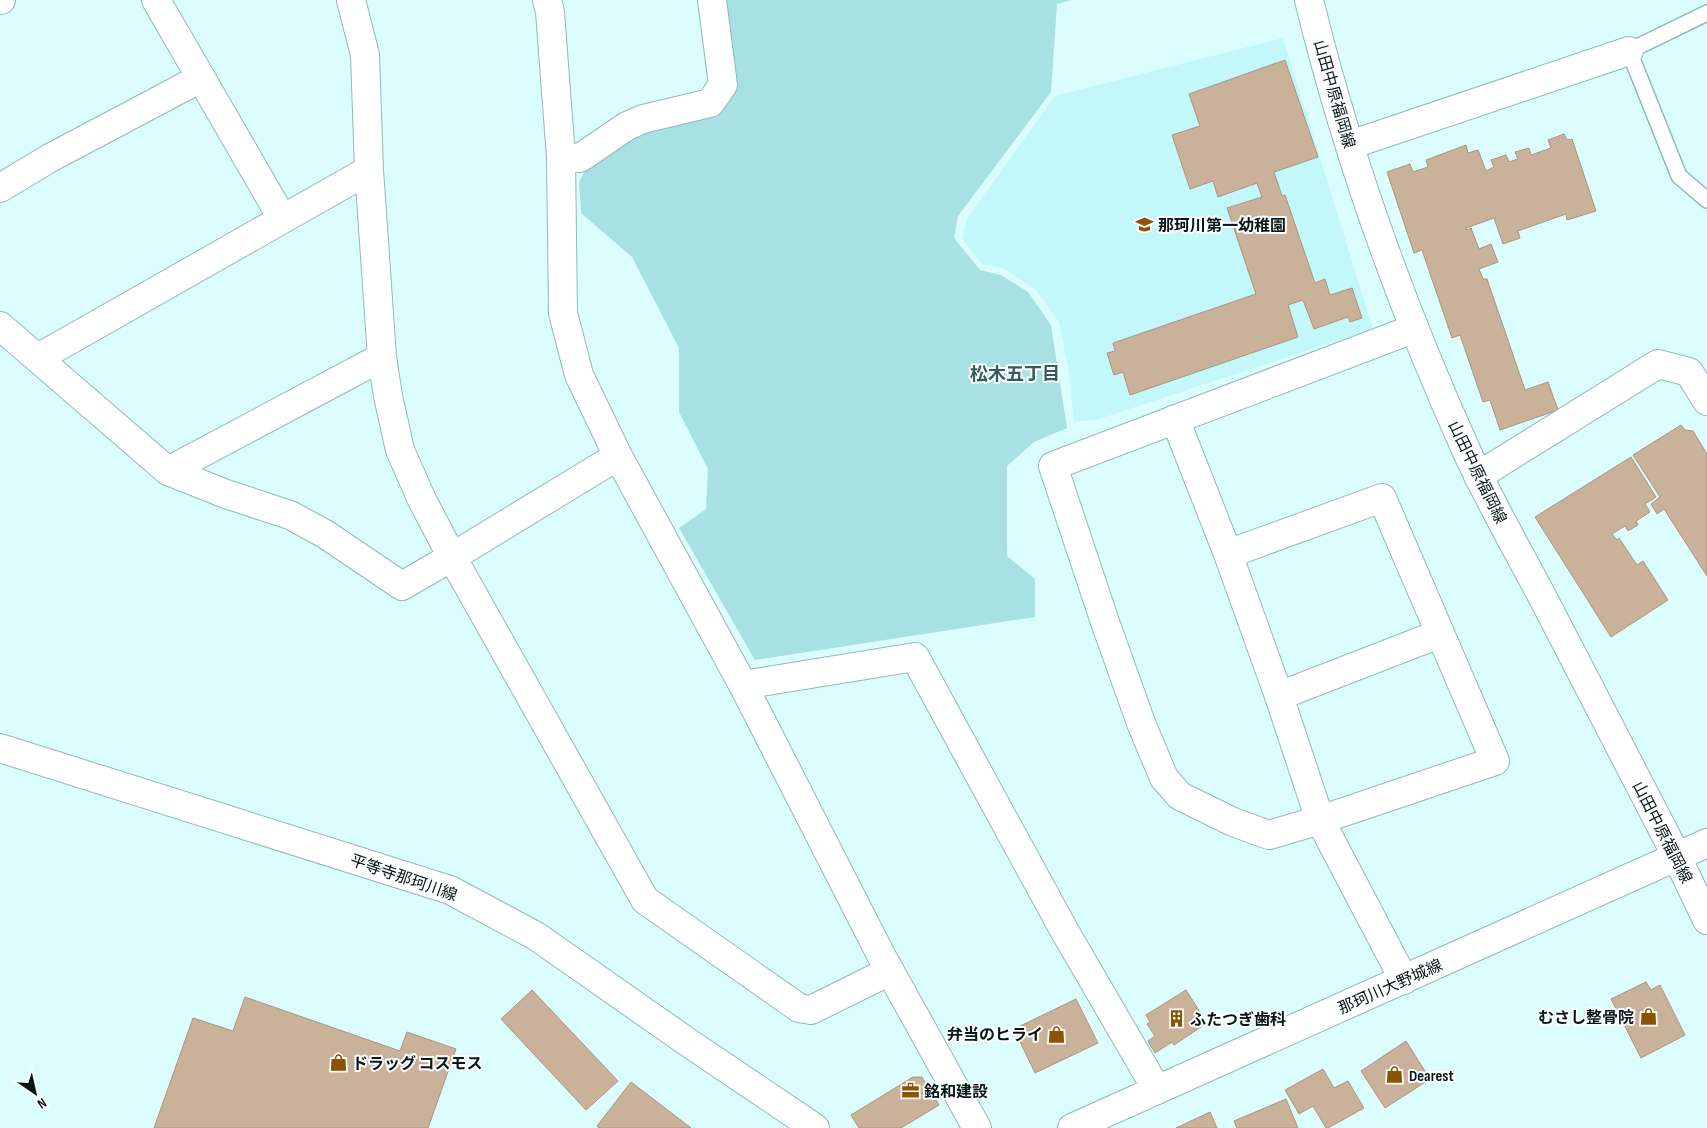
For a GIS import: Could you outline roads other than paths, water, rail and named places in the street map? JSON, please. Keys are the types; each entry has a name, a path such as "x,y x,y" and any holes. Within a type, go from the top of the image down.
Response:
{"street":[{"path":"156,0 282,218"},
{"path":"352,0 365,55 369,170 382,357 388,396 400,450 422,500 452,557 644,900 799,1008 811,1010 890,971"},
{"path":"546,0 550,12 561,157 563,313 579,375 618,456 743,685 890,971 977,1128"},
{"path":"561,157 580,158 627,126 643,119 710,103 723,85 712,0"},
{"name":"山田中原福岡線","path":"1309,0 1324,60 1350,145 1413,329 1478,476 1707,920"},
{"path":"1350,145 1629,51"},
{"path":"0,188 50,158 201,78"},
{"path":"38,358 369,170"},
{"path":"0,326 168,471 226,494 290,515 325,534 402,586 618,456"},
{"path":"1228,554 1382,498 1495,761 1320,820 1268,835 1233,822 1180,796 1164,778 1141,723 1053,466 1413,329"},
{"path":"168,471 382,357"},
{"path":"1478,476 1658,364 1689,372 1707,401"},
{"path":"1175,419 1228,554 1279,696 1320,820 1404,980"},
{"path":"1279,696 1439,634"},
{"path":"743,685 915,657 1064,930 1157,1090"},
{"name":"平等寺那珂川線","path":"0,748 450,890 536,936 815,1128"},
{"name":"那珂川大野城線","path":"1072,1128 1707,843"}],"lane":[{"path":"1702,0 1707,9"},
{"path":"1707,12 1629,51 1679,176 1707,200"}],"place":[{"name":"那珂川第一幼稚園","path":"1144,225"},
{"name":"むさし整骨院","path":"1648,1017"},
{"name":"ふたつぎ歯科","path":"1176,1019"},
{"name":"弁当のヒライ","path":"1057,1034"},
{"name":"ドラッグ コスモス","path":"338,1063"},
{"name":"Dearest","path":"1395,1075"},
{"name":"銘和建設","path":"910,1091"}],"district":[{"name":"松木五丁目","path":"1015,374"}]}
